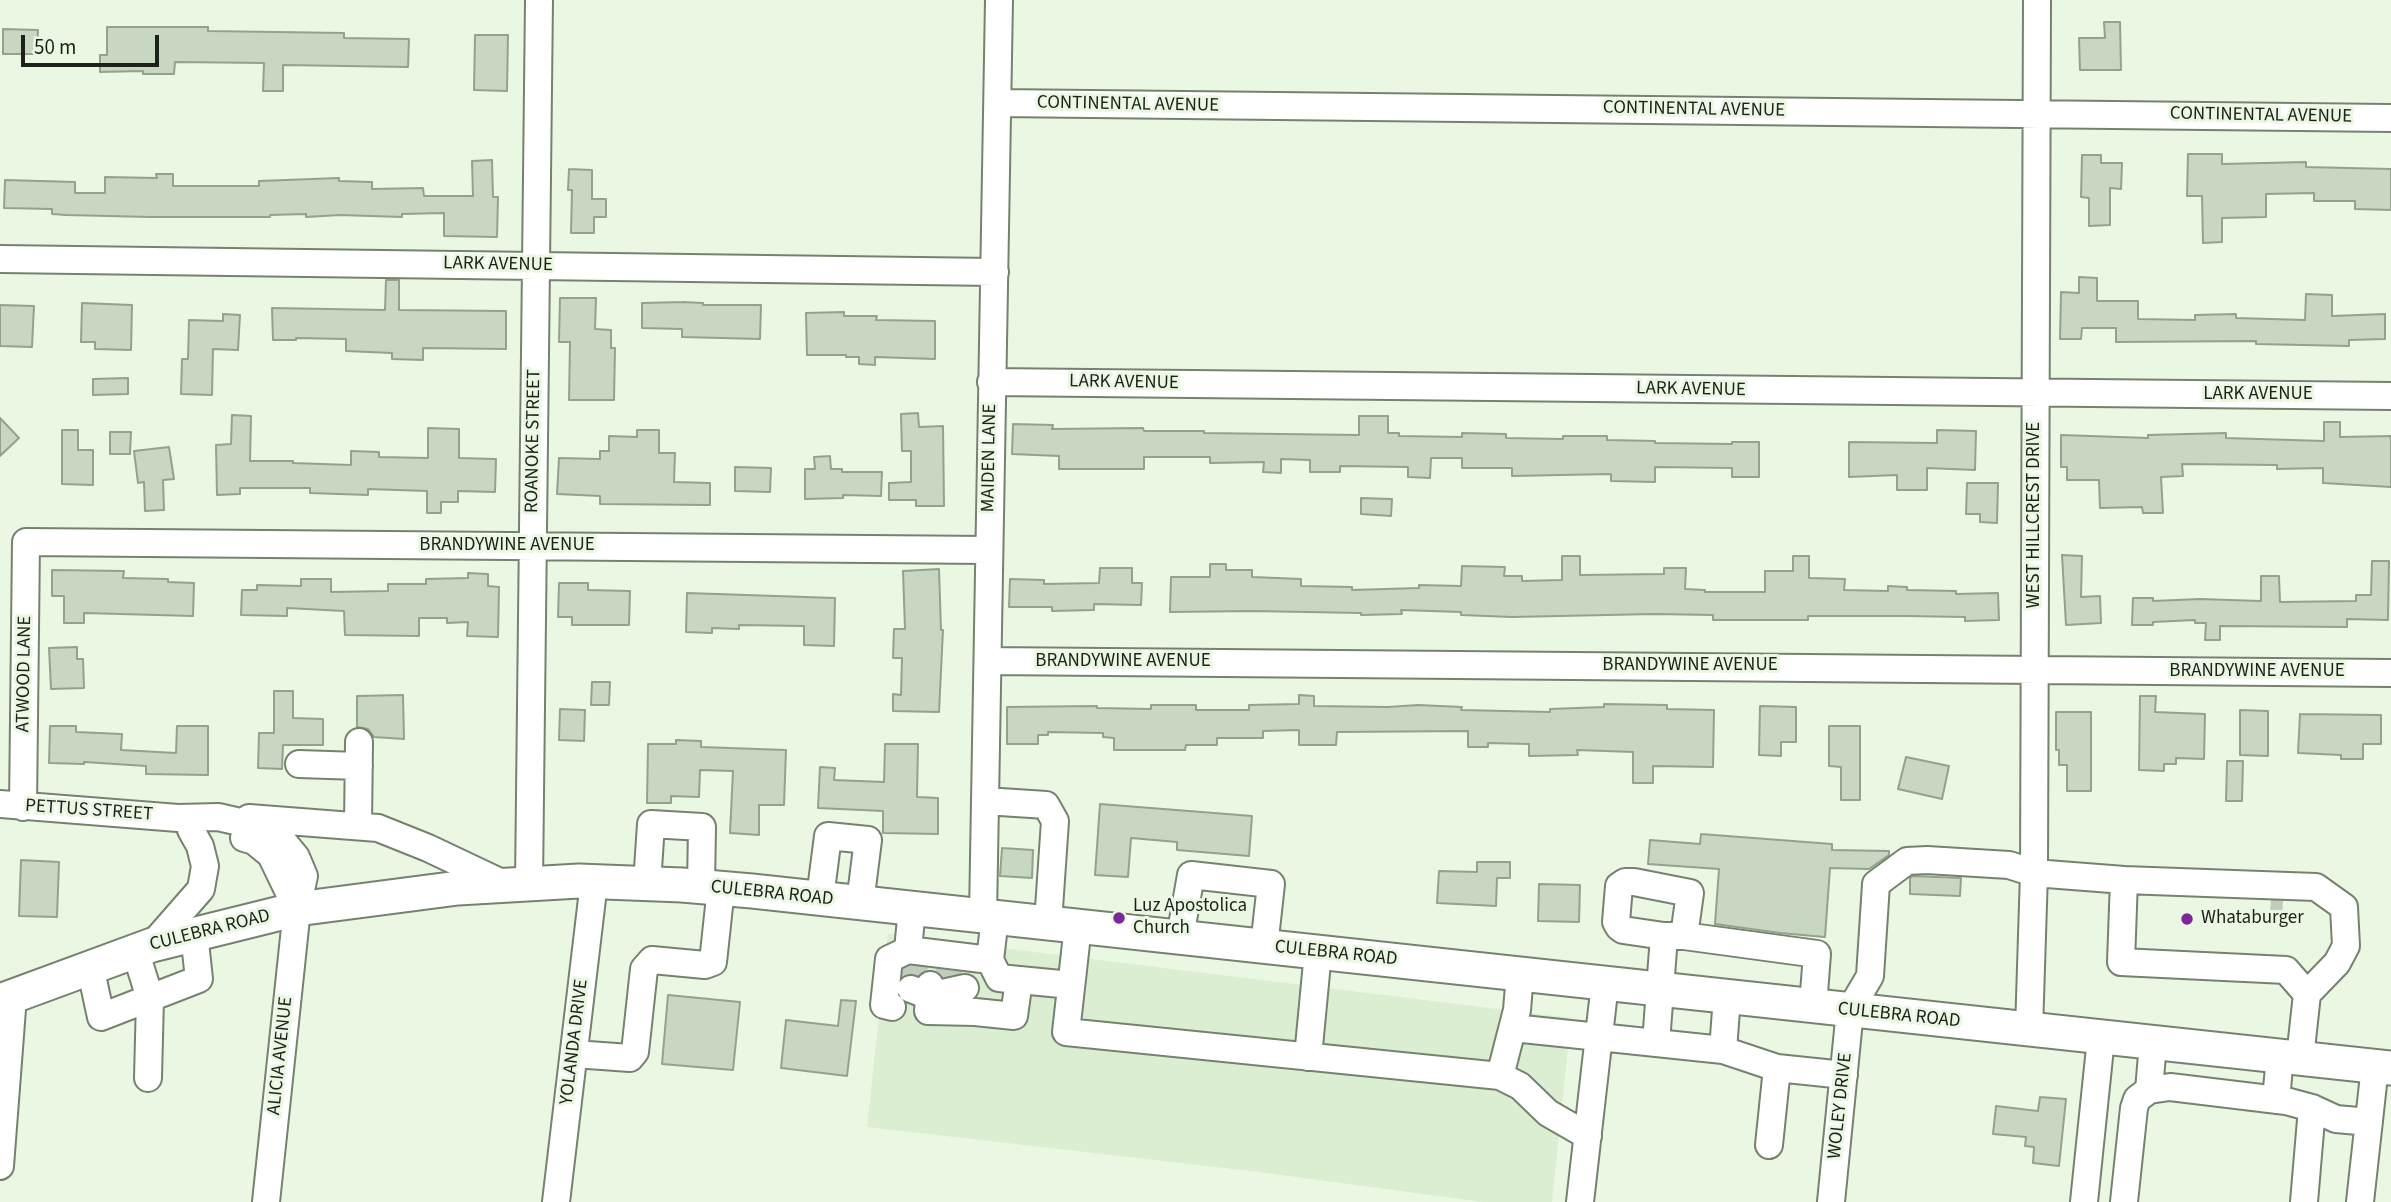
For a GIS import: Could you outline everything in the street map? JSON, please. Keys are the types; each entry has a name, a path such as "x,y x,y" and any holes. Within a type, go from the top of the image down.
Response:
{"main road":[{"name":"CULEBRA ROAD","path":"6,998 144,948 194,933 297,909 365,899 517,884 594,882 711,888 820,898 2383,1067"}],"street":[{"name":"ROANOKE STREET","path":"517,884 533,546 539,0"},
{"name":"MAIDEN LANE","path":"990,960 985,801 999,0"},
{"name":"WEST HILLCREST DRIVE","path":"2029,1030 2034,873 2037,0"},
{"name":"CONTINENTAL AVENUE","path":"998,103 2391,118"},
{"name":"LARK AVENUE","path":"0,259 995,272"},
{"name":"LARK AVENUE","path":"991,382 2391,396"},
{"name":"BRANDYWINE AVENUE","path":"26,542 989,550"},
{"name":"ATWOOD LANE","path":"12,805 26,542"},
{"name":"BRANDYWINE AVENUE","path":"989,661 2391,673"},
{"path":"299,764 359,754 358,826"},
{"path":"985,801 1046,805 1055,821 1063,925 1071,985 1066,1032 1500,1076 1520,1086 1548,1113 1587,1136"},
{"name":"PETTUS STREET","path":"12,805 185,824 254,841 271,855 297,909"},
{"name":"PETTUS STREET","path":"185,824 218,817 262,827 282,840 296,857 304,876 297,909"},
{"path":"218,817 282,819 378,828 517,884"},
{"path":"148,1078 150,998 144,948 201,889 205,866 200,846 185,824"},
{"path":"574,1054 630,1058 635,1052 644,969 652,960 705,965 713,962 711,888 702,827 651,824 647,884"},
{"path":"820,898 828,836 868,840 860,903"},
{"path":"1850,1010 1870,975 1876,884 1907,861 2009,865 2034,873 2124,880 2316,887 2344,907 2346,946 2337,963 2307,995 2276,1100"},
{"path":"1180,937 1191,875 1271,884 1264,947"},
{"path":"2124,880 2121,962 2286,970 2307,995"},
{"name":"YOLANDA DRIVE","path":"556,1202 594,882"},
{"path":"2239,884 2277,901 2319,903 2331,913 2331,944 2337,963"},
{"path":"912,908 927,980 975,1012 1014,1016 1018,980"},
{"name":"ALICIA AVENUE","path":"266,1202 297,909"},
{"path":"90,966 101,1017 199,979 194,933"},
{"path":"1656,1043 1661,989 1674,936 1817,954 1813,1006"},
{"path":"1308,1056 1318,952"},
{"path":"927,980 990,960 999,978 1071,985"},
{"path":"1500,1076 1517,1010 1520,974"},
{"path":"1580,1202 1605,983"},
{"path":"1723,1050 1727,997"},
{"path":"0,1166 6,998"},
{"name":"WOLEY DRIVE","path":"1831,1202 1850,1010"},
{"path":"1513,1028 1723,1050 1777,1068 1844,1074"},
{"path":"2084,1202 2101,1038"},
{"path":"2149,1090 2153,1043"},
{"path":"2360,1202 2369,1122 2383,1067"},
{"path":"1769,1145 1777,1068"},
{"path":"2124,1202 2134,1108 2137,1099 2149,1090 2170,1087 2276,1100 2312,1108 2336,1119 2369,1122"},
{"path":"2305,1202 2312,1108"}],"shaded area":[{"path":"888,934 1571,1018 1552,1202 1482,1202 1259,1172 867,1127"}],"building":[{"path":"2104,22 2120,22 2121,70 2080,70 2079,38 2105,38"},
{"path":"107,27 208,27 208,31 344,33 344,38 409,39 408,67 283,65 283,91 263,91 264,63 175,62 174,74 143,74 143,71 100,72 100,55 107,55"},
{"path":"3,29 38,30 37,54 3,54"},
{"path":"475,35 508,35 507,91 474,90"},
{"path":"2188,154 2222,154 2222,164 2306,162 2306,167 2391,169 2391,210 2355,209 2355,201 2314,201 2314,193 2266,194 2266,217 2222,218 2222,242 2203,243 2202,196 2187,196"},
{"path":"2082,155 2101,155 2101,163 2122,163 2121,189 2110,188 2110,225 2089,226 2089,198 2081,197"},
{"path":"492,160 493,197 498,197 497,237 444,236 444,213 402,214 402,217 306,217 306,214 270,217 150,217 66,215 52,214 52,209 4,208 5,180 75,182 75,193 105,193 105,177 157,178 156,174 173,174 173,186 259,186 259,181 339,178 339,181 372,182 372,189 423,188 424,196 473,196 472,161"},
{"path":"569,169 592,170 592,199 606,199 606,217 594,217 594,233 571,233 572,190 568,190"},
{"path":"2079,277 2097,278 2097,301 2138,301 2138,319 2195,320 2195,315 2236,314 2236,318 2305,320 2306,294 2332,295 2332,316 2385,314 2385,339 2349,340 2349,346 2256,344 2256,341 2116,342 2116,328 2082,328 2081,339 2060,339 2061,292 2079,293"},
{"path":"386,280 399,280 399,310 506,311 506,349 423,348 423,360 392,359 392,353 346,351 346,339 273,340 272,308 385,310"},
{"path":"560,298 596,298 595,329 611,330 611,348 615,348 614,400 569,400 570,342 559,342"},
{"path":"683,302 703,305 761,305 760,339 682,337 682,329 642,328 642,303"},
{"path":"82,303 132,305 131,350 95,349 95,342 81,342"},
{"path":"0,305 34,306 32,347 0,346"},
{"path":"844,312 844,316 877,316 876,320 935,321 935,359 875,357 875,365 859,364 859,357 846,355 807,355 806,313"},
{"path":"223,314 240,315 238,350 213,349 212,395 181,394 182,359 188,359 189,320 223,321"},
{"path":"128,378 128,394 93,395 93,379"},
{"path":"918,413 919,427 943,426 944,506 916,506 916,500 889,500 889,483 911,482 911,451 902,451 901,414"},
{"path":"232,415 251,416 250,461 351,465 351,451 379,452 379,457 428,458 428,428 459,429 459,458 496,459 495,492 458,491 458,502 441,502 441,513 427,513 427,491 368,489 368,495 310,493 310,488 240,488 240,494 217,495 216,445 231,444"},
{"path":"1359,416 1388,416 1388,433 1399,433 1399,436 1462,437 1462,433 1506,434 1506,438 1563,439 1563,436 1607,436 1607,440 1655,443 1759,442 1759,477 1732,477 1732,468 1655,467 1655,482 1611,481 1611,474 1512,476 1512,468 1462,468 1462,458 1431,458 1430,478 1408,477 1408,467 1340,466 1340,472 1310,472 1310,460 1281,459 1281,473 1263,472 1264,462 1210,463 1210,457 1144,457 1144,469 1059,469 1059,456 1012,454 1013,424 1053,425 1052,429 1143,428 1144,431 1204,433 1359,435"},
{"path":"0,418 19,438 0,456"},
{"path":"2324,422 2340,422 2340,437 2391,436 2391,487 2323,483 2323,468 2277,469 2277,465 2182,464 2183,476 2161,477 2163,513 2143,513 2142,507 2100,508 2099,480 2067,480 2067,467 2061,467 2061,435 2148,438 2148,435 2226,433 2226,438 2324,441"},
{"path":"62,430 78,430 78,450 93,450 93,485 62,484"},
{"path":"637,430 659,430 659,453 675,453 674,482 710,483 710,505 600,504 600,496 557,494 559,458 600,459 600,451 609,451 609,436 637,437"},
{"path":"1937,430 1976,431 1975,470 1927,468 1927,490 1897,490 1897,475 1849,477 1849,442 1937,443"},
{"path":"110,432 131,432 130,454 110,454"},
{"path":"169,447 174,479 163,480 164,510 145,511 144,482 138,483 134,451"},
{"path":"830,456 831,469 842,469 842,472 882,472 881,496 843,495 843,498 805,499 805,469 815,469 814,457"},
{"path":"735,467 771,468 770,492 735,491"},
{"path":"1967,483 1998,483 1997,523 1980,522 1980,514 1966,514"},
{"path":"1361,498 1392,499 1391,516 1361,514"},
{"path":"2062,555 2082,556 2081,597 2100,596 2101,623 2066,625"},
{"path":"1562,556 1580,556 1580,575 1664,574 1664,568 1686,568 1685,589 1705,592 1765,592 1765,571 1793,571 1793,556 1809,556 1809,578 1845,579 1844,590 1888,591 1888,586 1907,587 1907,590 1956,591 1956,594 1998,593 1999,620 1965,621 1965,617 1808,616 1808,620 1713,620 1713,615 1654,614 1512,617 1401,610 1402,614 1361,615 1252,611 1170,612 1171,577 1210,577 1210,564 1226,564 1226,570 1252,570 1252,577 1301,579 1301,586 1352,587 1352,590 1419,588 1419,585 1461,586 1462,566 1505,567 1504,576 1522,576 1522,581 1562,580"},
{"path":"2372,561 2389,561 2388,620 2347,619 2347,627 2220,626 2220,640 2205,640 2206,623 2195,623 2195,620 2132,625 2133,598 2153,598 2153,601 2261,601 2261,576 2279,576 2280,602 2356,601 2356,595 2371,595"},
{"path":"1100,568 1132,568 1132,583 1142,583 1141,605 1094,604 1094,610 1052,611 1052,607 1009,607 1010,579 1044,580 1044,584 1099,583"},
{"path":"939,569 943,630 939,712 893,711 893,694 901,695 902,658 893,658 894,629 905,629 903,571"},
{"path":"52,570 124,571 123,578 168,579 168,582 194,583 193,616 84,613 84,623 64,623 64,596 52,596"},
{"path":"468,573 488,574 488,586 499,587 498,637 467,636 468,622 447,623 447,618 419,618 419,636 345,635 344,611 287,608 287,616 241,615 242,590 257,590 257,585 301,586 301,579 331,579 331,592 388,591 388,584 426,584 426,579 468,578"},
{"path":"559,583 588,583 588,590 630,591 629,625 572,625 572,617 558,617"},
{"path":"687,593 835,598 834,646 804,645 804,626 739,625 739,629 712,628 712,633 686,632"},
{"path":"77,647 77,659 83,659 84,688 51,689 49,648"},
{"path":"592,682 610,682 609,705 591,705"},
{"path":"274,691 293,691 293,718 323,719 323,745 283,745 282,769 258,768 259,733 274,733"},
{"path":"403,695 404,739 374,737 368,729 357,727 357,696"},
{"path":"1299,695 1314,696 1314,706 1418,705 1462,707 1461,710 1550,712 1550,709 1604,707 1604,704 1667,705 1667,709 1714,710 1713,767 1653,766 1653,783 1633,783 1633,752 1577,750 1578,755 1529,756 1529,744 1488,743 1488,747 1468,747 1468,731 1337,732 1336,745 1299,745 1299,730 1263,731 1263,738 1217,738 1217,745 1186,745 1185,750 1114,750 1114,738 1103,737 1103,733 1048,732 1048,735 1038,735 1038,744 1007,744 1007,707 1097,706 1151,709 1151,705 1196,705 1196,710 1249,710 1249,705 1299,704"},
{"path":"2140,696 2156,696 2155,712 2205,714 2204,759 2176,758 2176,764 2164,764 2164,771 2139,770"},
{"path":"1760,706 1796,707 1796,742 1781,742 1781,756 1759,755"},
{"path":"560,709 585,710 584,741 559,740"},
{"path":"2240,710 2268,711 2268,756 2240,755"},
{"path":"2056,712 2091,712 2091,791 2067,791 2067,765 2059,765 2059,750 2056,750"},
{"path":"2300,714 2381,715 2381,744 2363,744 2363,759 2298,753"},
{"path":"50,726 76,726 76,732 122,734 121,750 176,753 177,726 208,726 208,775 146,774 146,766 49,763"},
{"path":"1829,726 1860,726 1860,800 1841,800 1841,767 1829,766"},
{"path":"676,740 701,741 701,747 786,750 784,805 759,805 759,835 730,833 733,771 700,770 699,797 671,796 671,803 647,803 648,744 676,744"},
{"path":"885,744 918,744 917,797 938,798 938,834 883,833 883,811 818,808 820,767 835,768 834,780 884,782"},
{"path":"1906,757 1949,766 1942,799 1898,789"},
{"path":"2227,761 2243,761 2242,801 2226,801"},
{"path":"1100,804 1252,816 1249,856 1177,850 1177,842 1131,838 1128,877 1095,875"},
{"path":"1701,834 1832,844 1832,850 1889,851 1889,855 1869,869 1830,868 1825,937 1780,933 1715,924 1719,869 1648,864 1650,840 1700,844"},
{"path":"1002,848 1033,850 1032,878 1000,876"},
{"path":"21,860 59,862 57,917 19,916"},
{"path":"1477,862 1510,862 1510,878 1497,878 1496,906 1437,903 1439,871 1477,872"},
{"path":"1910,878 1961,878 1960,896 1910,894"},
{"path":"1539,884 1580,885 1579,922 1538,921"},
{"path":"668,995 740,1002 733,1070 662,1064"},
{"path":"841,1000 856,1001 847,1076 781,1068 786,1020 838,1026"},
{"path":"2040,1097 2066,1099 2059,1166 2033,1163 2034,1147 2025,1146 2026,1137 1993,1134 1996,1106 2038,1111"}],"tunnel":[{"path":"2271,901 2283,902"},
{"path":"913,983 915,965"},
{"path":"947,987 949,970"}],"place":[{"name":"Luz Apostolica Church","path":"1119,918"},
{"name":"Whataburger","path":"2187,919"}]}
